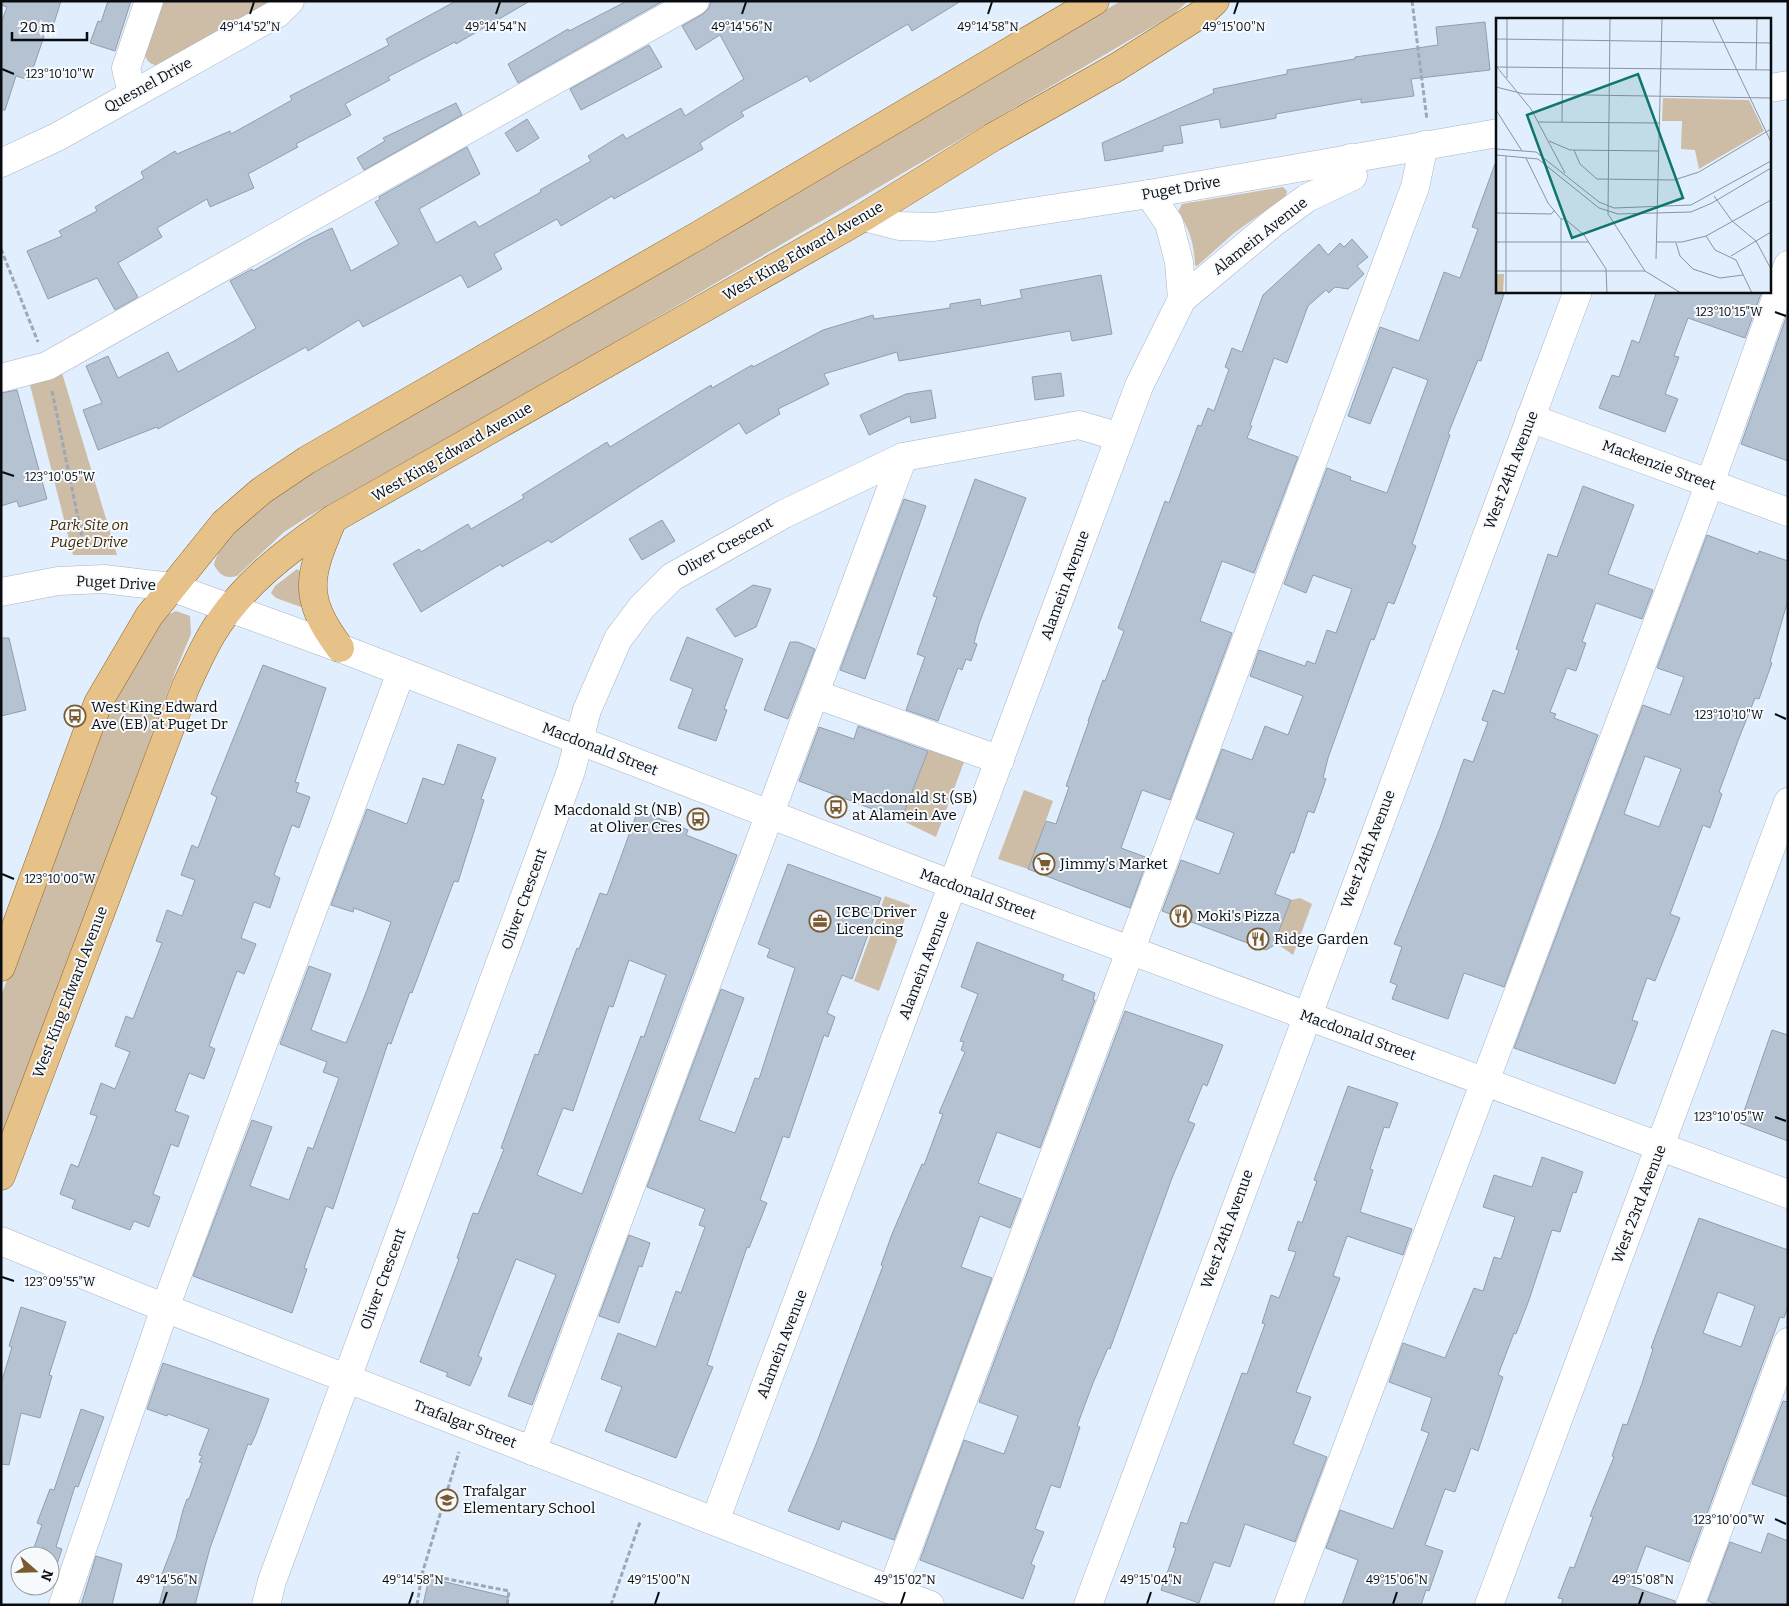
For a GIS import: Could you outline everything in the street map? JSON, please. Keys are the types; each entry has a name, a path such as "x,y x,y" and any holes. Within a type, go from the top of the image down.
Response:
{"main road":[{"path":"1,967 98,703 149,616 171,587 224,523 261,490 307,460 700,235 1095,1"},
{"name":"West King Edward Avenue","path":"1,1176 186,686 212,633 230,608 253,582 286,552 333,519 864,217 993,137 1117,66 1200,14 1215,1"},
{"path":"333,519 313,570 312,588 322,625 340,648"}],"street":[{"path":"132,94 126,68 149,1"},
{"name":"Quesnel Drive","path":"1,163 57,137 278,13 290,1"},
{"path":"1,378 47,366 695,1"},
{"path":"1772,88 1788,85"},
{"name":"Puget Drive","path":"864,217 899,226 934,227 1149,194 1350,158 1426,136 1496,133"},
{"path":"892,1590 1415,187 1426,136"},
{"name":"Alamein Avenue","path":"715,1521 1139,386 1182,299 1306,198 1353,176 1350,158"},
{"path":"1149,194 1169,223 1179,262 1182,299"},
{"path":"1288,1605 1483,1082 1710,483 1788,265"},
{"name":"West 24th Avenue","path":"1088,1605 1306,1016 1578,292"},
{"name":"Mackenzie Street","path":"1530,418 1788,512"},
{"name":"Oliver Crescent","path":"266,1605 272,1581 345,1378 564,791 587,710 618,639 642,607 672,577 784,514 903,457 1079,425 1120,436"},
{"path":"532,1451 903,457"},
{"name":"Puget Drive","path":"1,592 58,581 94,579 142,582 171,587"},
{"name":"Macdonald Street","path":"171,587 340,648 953,885 1131,949 1306,1016 1788,1194"},
{"path":"63,1605 165,1308 401,672"},
{"path":"815,694 1000,760"},
{"name":"West 23rd Avenue","path":"1489,1605 1788,802"},
{"name":"Trafalgar Street","path":"1,1242 165,1308 930,1605"},
{"path":"1690,1605 1788,1342"}],"path":[{"path":"1412,1 1426,136"},
{"path":"81,525 84,547"},
{"path":"417,1605 422,1574 459,1452"},
{"path":"611,1605 640,1522"},
{"path":"422,1574 509,1591 507,1605"}],"green space":[{"path":"162,1 271,1 161,65 155,65 149,62 144,54"},
{"path":"1121,1 1188,1 1174,14 588,358 309,516 284,532 237,576 229,577 223,575 214,565 220,550 233,534 251,518 294,485 334,459"},
{"path":"1283,187 1287,191 1286,196 1234,233 1197,266 1195,265 1191,237 1186,224 1178,212 1182,204"},
{"name":"Park Site on Puget Drive","path":"62,373 117,555 73,555 30,385"},
{"path":"297,569 301,572 303,605 301,607 276,598 271,593 275,586"},
{"path":"176,611 190,616 191,634 176,670 8,1126 1,1138 1,996 101,729 115,699 163,617"},
{"path":"933,739 967,754 936,837 901,820"},
{"path":"1024,790 1053,801 1028,869 998,859"},
{"path":"885,896 910,905 879,991 854,981"},
{"path":"1300,898 1312,904 1293,955 1275,942 1291,900"}],"building":[{"path":"1,1 61,1 54,23 49,22 29,80 16,76 5,110 1,110 1,23 7,7 1,5"},
{"path":"108,1 131,1 115,51 90,43 98,21 101,22"},
{"path":"456,1 530,1 456,44 455,42 388,77 390,80 345,104 351,115 296,144 298,147 248,174 254,188 210,207 207,199 157,228 162,237 118,263 138,297 115,310 97,278 48,299 27,251 62,236 59,231 97,211 95,207 144,178 141,172 175,151 177,154 230,131 231,134 292,100 290,96 389,45 386,39"},
{"path":"627,1 663,1 518,83 508,64 568,29 569,31"},
{"path":"711,1 961,1 912,31 908,24 810,82 807,76 741,112 744,116 700,143 703,149 614,199 612,196 561,226 557,219 494,254 502,269 468,288 461,275 363,327 359,320 308,351 306,347 158,429 157,427 98,450 83,410 102,403 86,366 108,356 118,378 168,352 178,372 236,340 256,328 230,281 252,269 253,271 332,228 351,271 399,244 375,202 380,199 379,197 467,147 480,174 419,209 436,243 475,221 479,227 591,161 588,156 623,134 626,139 681,108 685,116 744,79 720,35 696,50 682,26 703,14 709,8"},
{"path":"1485,22 1490,70 1411,79 1414,96 1361,103 1361,99 1276,114 1276,118 1221,128 1219,119 1180,126 1183,143 1163,146 1163,151 1105,161 1102,143 1214,93 1213,89 1287,74 1287,70 1355,59 1355,57 1438,45 1436,27"},
{"path":"649,45 662,67 581,110 570,89"},
{"path":"456,103 462,115 364,170 357,158 385,141 383,138"},
{"path":"527,119 539,138 517,152 505,133"},
{"path":"1496,164 1496,292 1504,294 1481,361 1478,360 1448,434 1450,435 1412,544 1416,546 1394,604 1388,602 1374,640 1371,639 1328,758 1323,778 1326,779 1314,813 1308,811 1294,853 1291,852 1275,894 1291,900 1273,946 1266,950 1162,911 1181,860 1219,874 1234,833 1196,819 1222,749 1252,760 1265,726 1288,735 1303,696 1250,676 1259,650 1305,666 1307,661 1315,664 1327,630 1336,633 1352,589 1313,575 1306,593 1284,584 1327,468 1351,477 1350,480 1387,493 1428,380 1393,367 1370,424 1348,416 1380,327 1419,341 1444,272 1460,278 1478,229 1472,227"},
{"path":"1352,239 1368,257 1357,266 1364,274 1348,289 1335,287 1329,293 1326,290 1308,306 1287,363 1274,358 1250,425 1252,426 1247,438 1298,457 1254,573 1222,561 1200,621 1232,633 1170,800 1142,790 1121,848 1148,858 1130,908 1028,869 1046,821 1056,824 1069,787 1066,786 1088,721 1124,631 1118,628 1165,501 1169,503 1198,425 1201,426 1208,408 1214,411 1229,369 1225,367 1232,348 1242,352 1263,295 1319,244 1328,255 1340,243 1344,247"},
{"path":"1101,275 1112,334 1072,341 1070,331 899,361 897,352 824,374 829,384 778,409 780,414 746,434 739,423 551,543 549,540 502,567 501,564 421,612 393,564 419,549 421,552 468,524 471,529 524,498 522,495 607,442 610,447 711,385 712,388 752,365 753,367 823,330 873,315 874,319 950,308 950,304 980,299 981,306 1022,298 1020,290"},
{"path":"1657,292 1762,292 1745,338 1688,318 1674,356 1679,357 1665,394 1678,399 1665,432 1599,408 1612,375 1619,377 1632,340 1639,343"},
{"path":"1788,312 1788,461 1741,444"},
{"path":"1061,373 1064,396 1035,400 1032,377"},
{"path":"17,390 47,499 19,507 17,501 1,506 1,393"},
{"path":"931,390 936,418 911,423 910,416 869,435 860,415 906,394"},
{"path":"975,479 1026,498 979,624 974,643 977,644 971,661 966,659 962,670 958,668 938,721 906,710 925,657 917,654 937,597 933,596"},
{"path":"1583,486 1634,505 1608,574 1653,590 1642,619 1596,603 1582,642 1586,643 1576,671 1567,668 1550,712 1556,714 1554,718 1598,735 1504,987 1464,973 1448,1019 1392,999 1397,985 1390,982 1402,947 1394,944 1440,828 1464,759 1473,762 1488,722 1482,720 1493,690 1504,694 1519,650 1516,649 1548,554 1557,557"},
{"path":"904,499 926,506 865,679 840,670"},
{"path":"662,520 675,541 642,560 629,539"},
{"path":"1707,535 1758,554 1759,551 1788,561 1788,600 1770,662 1772,663 1759,699 1755,698 1739,738 1719,792 1722,794 1710,828 1703,825 1670,914 1680,918 1655,981 1647,978 1632,1020 1638,1022 1615,1084 1514,1048 1643,705 1670,715 1684,677 1657,668","holes":["1645,756 1681,769 1659,827 1624,814"]},
{"path":"753,585 771,589 756,627 735,637 716,609"},
{"path":"687,637 743,659 724,709 727,710 716,741 678,728 693,689 670,680"},
{"path":"1,638 9,638 26,710 1,716"},
{"path":"790,642 798,642 815,649 788,719 764,710"},
{"path":"263,665 326,688 295,782 299,783 296,792 310,797 299,828 292,825 274,875 280,878 270,908 254,902 241,938 256,944 244,974 237,971 209,1046 215,1049 204,1079 189,1073 175,1111 189,1116 178,1147 171,1144 153,1194 160,1197 149,1227 134,1221 130,1230 72,1208 75,1200 60,1194 71,1164 78,1167 97,1116 90,1114 101,1083 115,1089 130,1052 115,1046 126,1016 133,1019 162,943 156,941 167,910 182,916 195,880 181,875 192,845 198,848 217,797 211,794"},
{"path":"858,726 928,751 901,820 799,781 819,727 854,739"},
{"path":"458,744 496,758 481,799 484,800 458,882 454,881 412,993 410,992 391,1044 388,1043 333,1209 326,1206 304,1268 307,1269 292,1313 193,1276 252,1120 272,1127 250,1186 289,1200 308,1147 313,1149 339,1078 323,1072 327,1062 280,1044 309,966 331,974 311,1030 346,1043 367,990 391,922 354,908 353,912 331,905 367,809 407,824 423,778 444,785"},
{"path":"638,810 688,830 686,835 737,855 532,1405 508,1396 556,1275 516,1259 478,1356 482,1358 470,1386 446,1376 448,1373 420,1362 459,1259 457,1258 473,1213 478,1214 504,1149 501,1148 535,1054 538,1055 577,948 579,949 600,893 607,895","holes":["629,960 666,975 644,1037 641,1036 582,1194 537,1175 563,1108 573,1111 609,1006 613,1007"]},
{"path":"788,864 881,898 852,979 842,975 827,1013 835,1017 828,1037 824,1035 789,1138 783,1136 760,1200 767,1203 749,1248 747,1247 707,1365 713,1367 676,1458 605,1431 622,1387 601,1379 618,1333 656,1347 676,1291 681,1293 705,1227 699,1225 705,1209 647,1187 721,989 744,998 699,1120 735,1133 755,1078 759,1079 795,968 767,957 770,949 758,944"},
{"path":"977,942 1064,975 1062,980 1095,993 1093,1000 1095,1000 1040,1148 997,1132 978,1183 1021,1199 1010,1228 980,1216 961,1267 992,1278 894,1540 842,1521 839,1530 788,1511 815,1447 883,1266 881,1265 892,1234 922,1164 924,1165 943,1114 939,1113 965,1052 961,1050 964,1042 960,1041 978,994 961,987"},
{"path":"1125,1011 1223,1045 1207,1086 1203,1084 1188,1121 1195,1124 1172,1178 1110,1349 1108,1348 1077,1426 1080,1427 1060,1488 1051,1485 1035,1529 1044,1532 1031,1564 1035,1566 1023,1599 920,1560 964,1440 1004,1454 1018,1416 979,1402"},
{"path":"1772,1030 1788,1035 1788,1141 1740,1123"},
{"path":"1348,1086 1398,1103 1389,1128 1384,1127 1370,1169 1373,1170 1360,1212 1412,1229 1403,1255 1347,1236 1333,1276 1340,1278 1296,1392 1311,1397 1293,1444 1327,1457 1295,1542 1245,1524 1230,1567 1214,1562 1199,1603 1161,1590 1176,1548 1173,1547 1181,1522 1187,1524 1242,1373 1247,1374 1265,1324 1262,1323 1271,1295 1279,1298 1296,1252 1288,1250 1298,1221 1302,1223 1317,1181 1314,1180"},
{"path":"1542,1157 1583,1172 1576,1193 1573,1192 1560,1232 1552,1230 1529,1300 1498,1375 1503,1377 1478,1451 1471,1448 1455,1492 1445,1489 1425,1545 1443,1551 1429,1591 1426,1590 1421,1605 1342,1605 1358,1560 1326,1548 1340,1510 1393,1529 1429,1433 1421,1430 1432,1398 1389,1382 1403,1343 1445,1358 1474,1288 1483,1291 1494,1257 1501,1259 1515,1217 1483,1207 1494,1175 1532,1187"},
{"path":"1699,1218 1788,1250 1788,1306 1784,1318 1780,1317 1689,1562 1646,1546 1631,1586 1675,1601 1675,1605 1561,1605 1563,1599 1558,1598 1570,1567 1574,1568 1593,1517 1590,1516 1614,1457 1612,1456 1623,1424 1627,1425 1653,1349 1651,1348","holes":["1718,1292 1755,1306 1741,1347 1703,1333"]},
{"path":"629,1235 650,1243 642,1267 639,1266 619,1323 599,1316"},
{"path":"21,1307 66,1322 49,1375 52,1376 40,1418 21,1413 9,1465 1,1464 1,1384 12,1347 9,1346"},
{"path":"163,1363 269,1399 251,1445 248,1444 210,1548 195,1605 159,1605 167,1575 162,1574 176,1538 183,1510 202,1463 199,1462 202,1456 199,1455 209,1429 168,1414 167,1416 147,1409"},
{"path":"1783,1401 1788,1402 1788,1497 1752,1484"},
{"path":"81,1409 104,1417 78,1487 75,1486 56,1546 35,1546 42,1525 37,1523 50,1489 54,1490"},
{"path":"1768,1533 1788,1541 1788,1605 1718,1605 1708,1601 1730,1542 1761,1553"},
{"path":"96,1556 122,1564 112,1605 81,1605"},
{"path":"429,1578 508,1597 508,1605 423,1605"}],"place":[{"name":"West King Edward Ave (EB) at Puget Dr","path":"75,716"},
{"name":"Macdonald St (SB) at Alamein Ave","path":"836,807"},
{"name":"Macdonald St (NB) at Oliver Cres","path":"698,819"},
{"name":"Jimmy's Market","path":"1044,864"},
{"name":"Moki's Pizza","path":"1181,916"},
{"name":"ICBC Driver Licencing","path":"820,921"},
{"name":"Ridge Garden","path":"1258,939"},
{"name":"Trafalgar Elementary School","path":"447,1500"}]}
